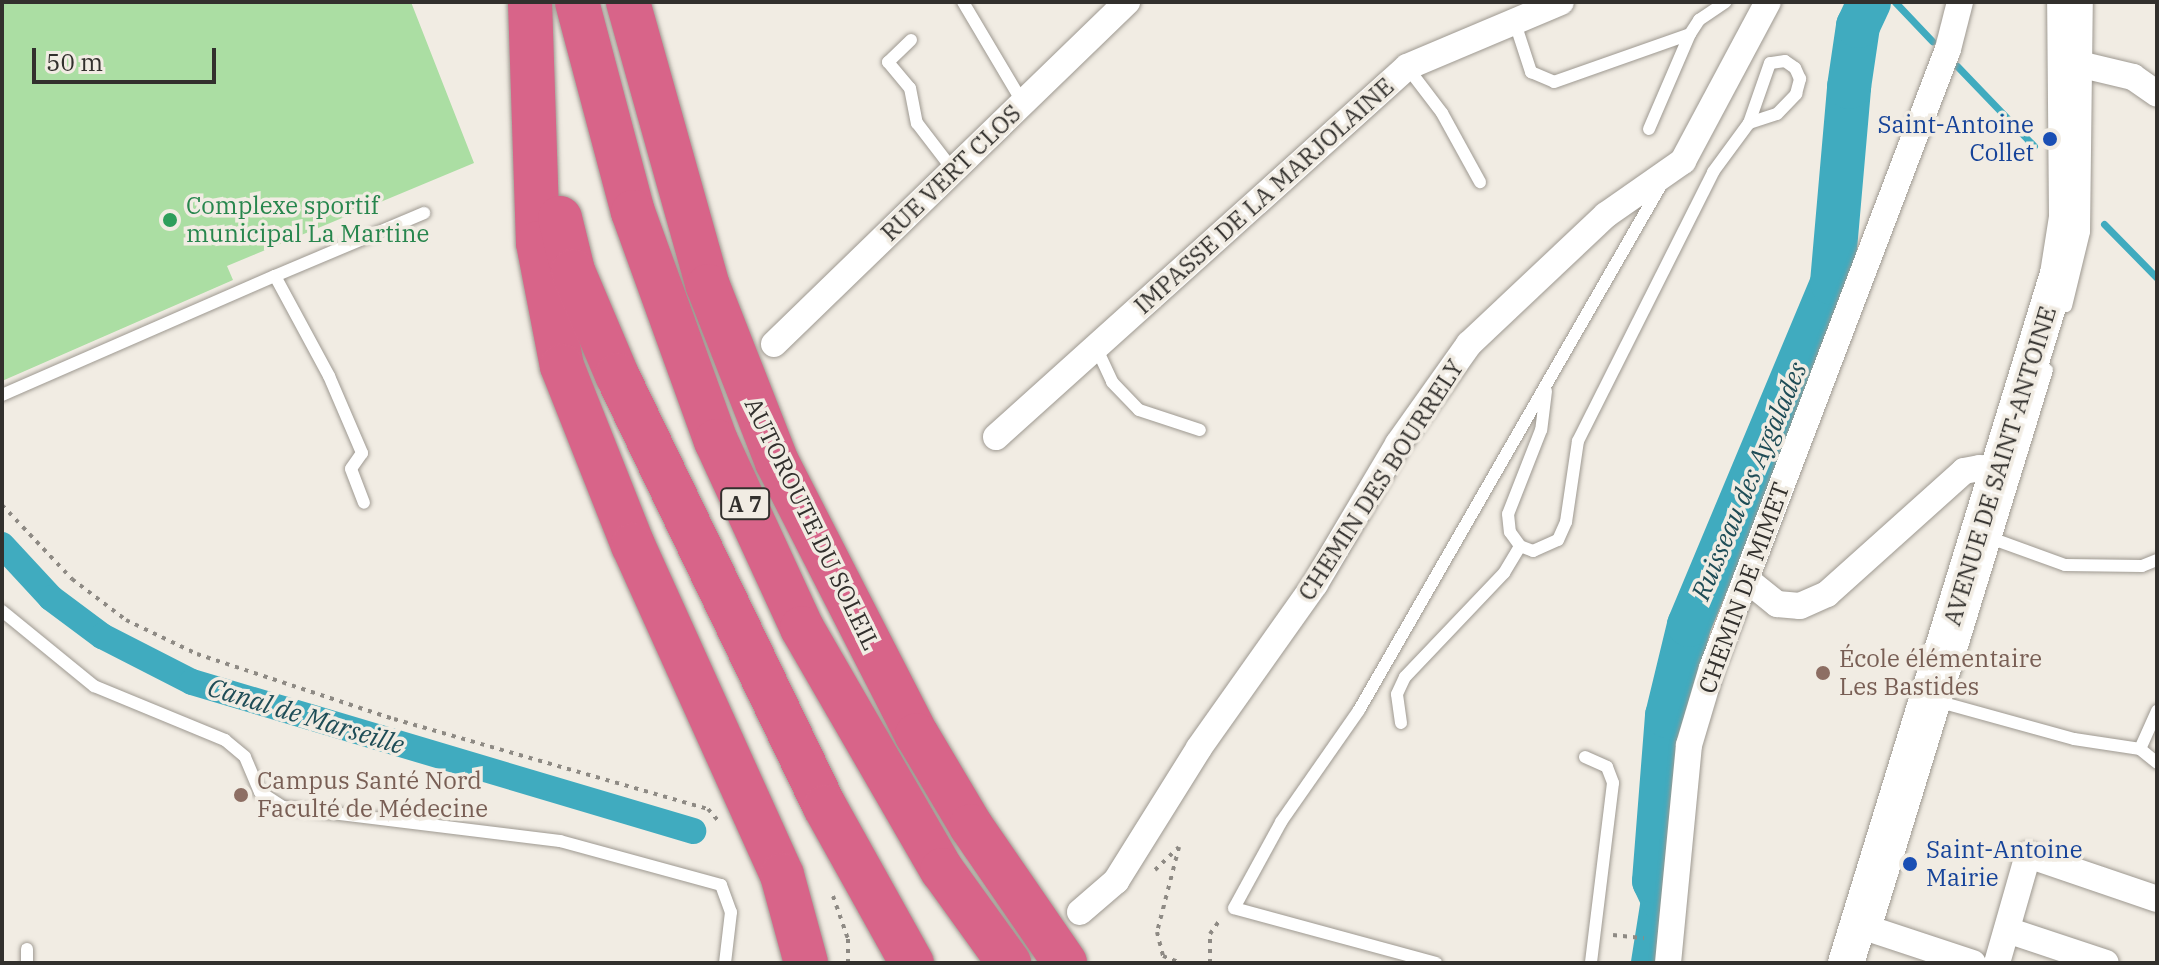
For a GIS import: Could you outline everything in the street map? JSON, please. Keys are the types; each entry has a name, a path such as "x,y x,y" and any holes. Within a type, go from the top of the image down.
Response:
{"highway":[{"path":"530,2 537,106 538,243 562,366 633,545 782,875 806,963"},
{"name":"AUTOROUTE DU SOLEIL","path":"577,2 633,212 716,441 802,628 942,870 1009,963"},
{"name":"AUTOROUTE DU SOLEIL","path":"628,2 708,286 777,462 917,735 971,826 1065,963"},
{"path":"537,106 573,271 612,362 825,807 912,963"}],"main road":[{"name":"AVENUE DE SAINT-ANTOINE","path":"1862,943 1939,702 1998,475 2058,274 2067,217 2077,62 2065,2"}],"street":[{"name":"RUE VERT CLOS","path":"774,344 1127,2"},
{"name":"IMPASSE DE LA MARJOLAINE","path":"996,437 1407,67 1561,2"},
{"name":"CHEMIN DES BOURRELY","path":"1080,912 1116,881 1199,748 1315,584 1398,444 1469,344 1606,215 1667,173 1699,138 1768,2"},
{"name":"CHEMIN DE MIMET","path":"1668,963 1689,745 1746,579 1945,57 1960,2"},
{"path":"2077,62 2133,77 2157,94"},
{"path":"1746,579 1777,604 1800,606 1827,594 1964,471 1980,468 1998,475"},
{"path":"1997,963 2028,855 2157,899"},
{"path":"2007,930 2106,963"},
{"path":"1862,943 1973,963"}],"lane":[{"path":"963,2 1023,103"},
{"path":"1649,129 1690,34 1699,20 1726,2"},
{"path":"2060,325 2084,232 2077,62 2087,2"},
{"path":"1515,23 1531,72 1554,82 1690,34"},
{"path":"911,40 888,62 910,88 917,123 953,170"},
{"path":"1547,384 1541,430 1508,514 1510,532 1520,546 1545,549 1558,540 1566,522 1578,441 1713,172 1749,123 1770,63 1785,61 1795,68 1800,79 1796,94 1777,114 1749,123"},
{"path":"1407,67 1442,113 1480,182"},
{"path":"1436,963 1234,908 1281,822 1359,710 1667,173"},
{"path":"2,395 424,213"},
{"path":"275,276 329,376 362,453 351,469 364,503"},
{"path":"1096,347 1112,382 1139,410 1200,430"},
{"path":"2052,349 1996,540 1939,702 2074,739 2140,749 2157,763"},
{"path":"1996,540 2065,565 2142,566 2157,560"},
{"path":"1401,723 1397,694 1405,677 1504,573 1520,546"},
{"path":"2,611 94,686 225,740 245,757 260,792 283,807 560,841 721,885 731,912 725,963"},
{"path":"2140,749 2157,711"},
{"path":"1585,757 1607,767 1613,783 1591,963"}],"path":[{"path":"2,505 72,579 126,620 197,654 394,719 708,809 728,832"},
{"path":"1116,881 1141,884 1179,847 1157,932 1163,956 1181,963"},
{"path":"831,885 848,939 848,963"},
{"path":"1210,963 1210,934 1234,908"}],"green space":[{"name":"Complexe sportif municipal La Martine","path":"2,2 411,2 474,163 227,266 233,280 2,381"}],"waterway":[{"name":"Ruisseau des Aygalades","path":"1653,963 1663,900 1654,881 1667,716 1689,625 1832,283 1849,87 1858,26 1869,2"},
{"path":"1895,2 1932,41"},
{"path":"1957,66 2034,146"},
{"path":"2104,224 2157,278"},
{"name":"Canal de Marseille","path":"2,545 51,598 102,636 192,682 693,831"}],"place":[{"name":"Saint-Antoine Collet","path":"2050,139"},
{"name":"Complexe sportif municipal La Martine","path":"170,220"},
{"name":"École élémentaire Les Bastides","path":"1823,673"},
{"name":"Campus Santé Nord Faculté de Médecine","path":"241,795"},
{"name":"Saint-Antoine Mairie","path":"1910,864"}]}
